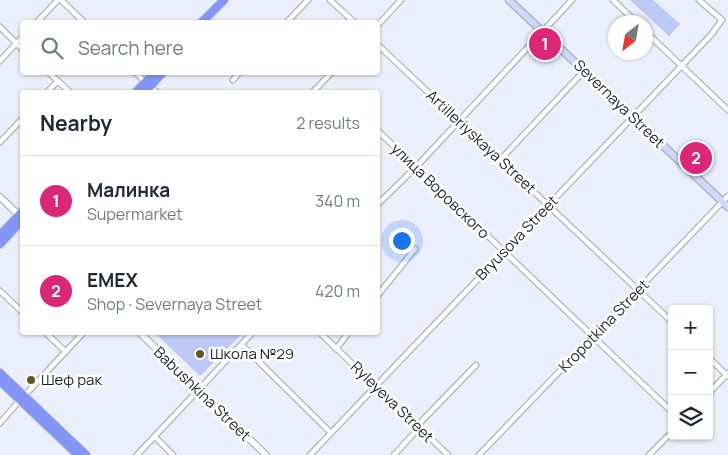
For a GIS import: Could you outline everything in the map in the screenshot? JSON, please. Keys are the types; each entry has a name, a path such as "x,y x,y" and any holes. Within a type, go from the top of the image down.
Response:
{"highway":[{"path":"204,20 224,0"},
{"path":"212,20 231,0"},
{"path":"147,87 153,75"},
{"path":"147,87 160,75"},
{"path":"0,235 20,218"},
{"path":"0,244 20,219"},
{"path":"0,372 22,398 78,455"},
{"path":"0,381 86,455"}],"main road":[{"name":"Severnaya Street","path":"509,0 728,207"}],"street":[{"path":"39,20 60,0 82,20"},
{"path":"289,20 308,0"},
{"path":"330,0 352,20"},
{"path":"380,23 401,0"},
{"path":"380,202 416,167 572,0"},
{"path":"613,0 629,15"},
{"name":"Bryusova Street","path":"310,455 682,66 722,20 699,0"},
{"path":"0,27 20,46"},
{"path":"653,39 728,110"},
{"path":"0,61 20,40"},
{"name":"Artilleriyskaya Street","path":"380,47 668,318"},
{"path":"500,160 584,71"},
{"path":"51,75 68,90"},
{"path":"137,75 147,87"},
{"path":"233,80 237,75"},
{"path":"315,90 329,75"},
{"path":"49,90 58,81"},
{"path":"0,142 20,121"},
{"name":"улица Воровского","path":"380,133 668,408"},
{"name":"Kropotkina Street","path":"480,455 728,196"},
{"path":"0,197 20,214"},
{"path":"380,293 415,249"},
{"path":"0,291 20,310"},
{"path":"48,335 66,352"},
{"path":"0,423 81,335"},
{"name":"Babushkina Street","path":"142,335 266,455"},
{"path":"137,455 250,335"},
{"name":"Ryleyeva Street","path":"322,335 448,455"},
{"path":"336,349 347,335"},
{"path":"242,345 330,432"},
{"path":"713,362 728,375 713,389"},
{"path":"394,455 418,429 417,426 476,365"},
{"path":"650,455 668,436"},
{"path":"154,437 173,455"}],"shaded area":[{"path":"630,0 653,0 680,24 669,36 653,21 653,15 646,15"},
{"name":"Школа №29","path":"157,335 241,335 200,376"}],"place":[{"name":"Малинка","path":"545,44"},
{"name":"EMEX","path":"696,158"},
{"name":"Школа №29","path":"200,354"},
{"name":"Шеф рак","path":"31,380"}]}
